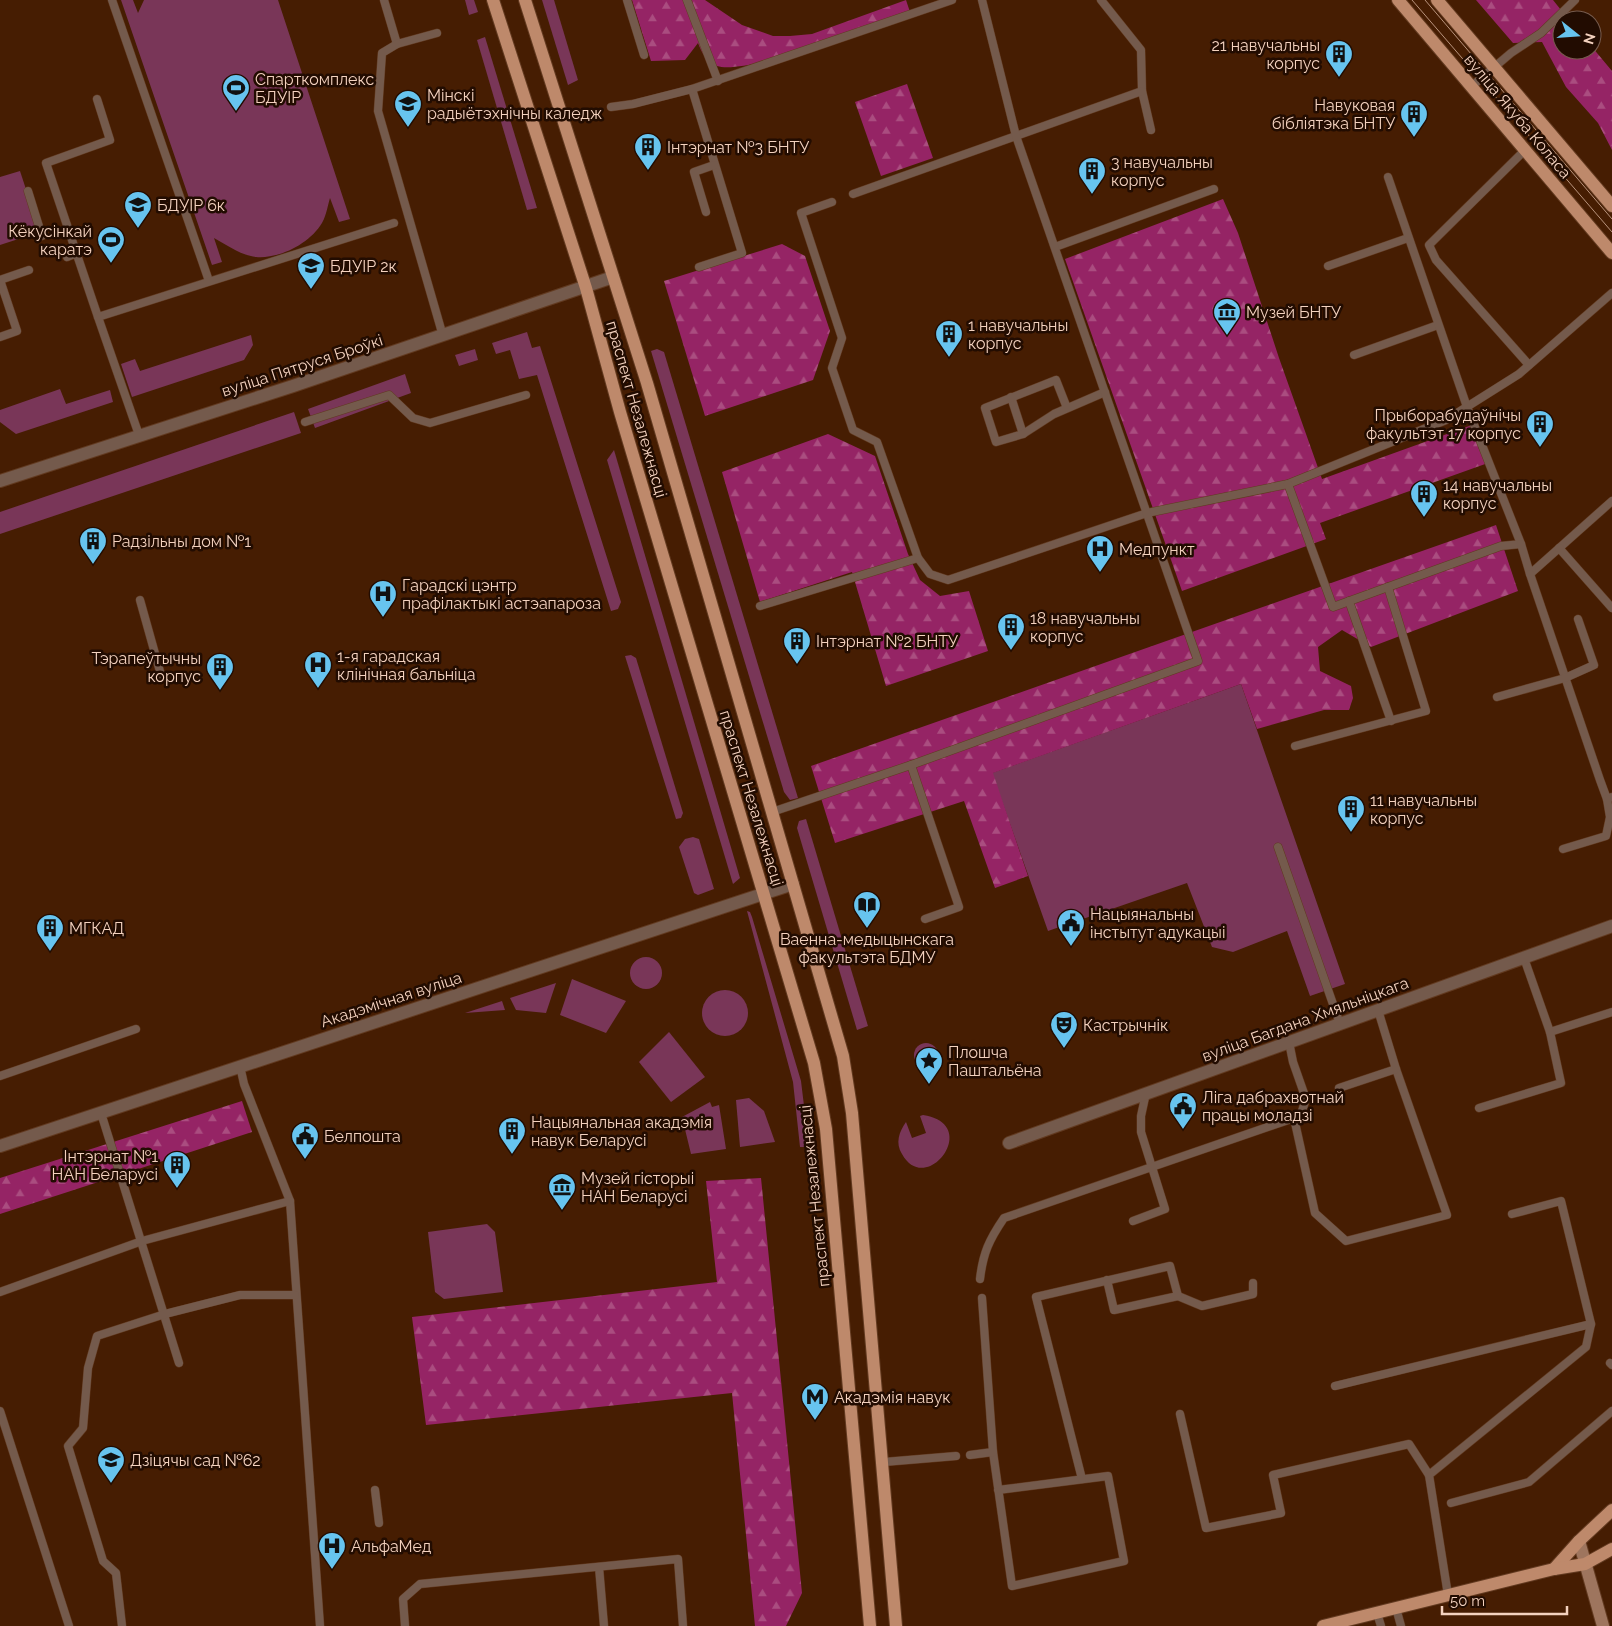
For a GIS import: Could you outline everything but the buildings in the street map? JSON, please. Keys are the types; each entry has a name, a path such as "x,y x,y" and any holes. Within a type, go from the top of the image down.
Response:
{"main road":[{"name":"праспект Незалежнасці","path":"493,0 586,288 615,395 814,1063 826,1129 870,1626"},
{"name":"праспект Незалежнасці","path":"525,0 613,277 772,812 842,1056 852,1112 884,1462 896,1626"},
{"name":"вуліца Якуба Коласа","path":"1398,0 1612,253"},
{"name":"вуліца Якуба Коласа","path":"1437,0 1612,206"},
{"path":"1554,1569 1578,1541 1612,1510"},
{"path":"1578,1541 1602,1626"},
{"path":"1323,1626 1554,1569 1585,1564 1612,1549"}],"street":[{"name":"вуліца Пятруся Броўкі","path":"0,481 443,336 586,288 613,277"},
{"name":"Акадэмічная вуліца","path":"0,1146 792,884"},
{"name":"вуліца Багдана Хмяльніцкага","path":"1009,1143 1612,926"}],"lane":[{"path":"112,0 209,281"},
{"path":"384,0 397,44"},
{"path":"627,0 644,55"},
{"path":"687,0 718,80"},
{"path":"611,107 633,104 692,89 952,0"},
{"path":"772,812 1198,661 1016,136 982,0"},
{"path":"1101,0 1141,50 1142,91 1151,130"},
{"path":"1472,86 1510,53 1541,33 1575,0"},
{"path":"437,32 397,44 382,53 378,110 443,336"},
{"path":"692,89 742,253 699,267"},
{"path":"853,194 1142,91"},
{"path":"96,99 110,140 46,163 139,435"},
{"path":"1525,150 1429,244 1436,260 1529,365"},
{"path":"706,212 694,172 714,165"},
{"path":"1388,177 1467,407 1521,544 1565,678 1610,798 1610,816 1606,836 1563,849"},
{"path":"1055,247 1214,189"},
{"path":"28,191 42,236"},
{"path":"832,202 802,213 842,338 832,368 853,430 877,442 918,558 930,574 948,580 1147,514 1288,484 1446,420 1529,365 1612,293"},
{"path":"98,317 394,223"},
{"path":"1328,266 1408,238"},
{"path":"67,257 77,253"},
{"path":"0,337 17,331 0,280 30,270"},
{"path":"1354,355 1438,325"},
{"path":"1067,408 1056,380 985,408 996,442 1023,434 1067,408 1105,392"},
{"path":"305,422 389,395 413,418 430,423 526,394"},
{"path":"1011,397 1023,434"},
{"path":"1288,484 1333,607 1501,546 1521,544"},
{"path":"1530,574 1612,501"},
{"path":"1559,548 1612,608"},
{"path":"760,606 918,558"},
{"path":"1295,746 1426,711 1388,587"},
{"path":"140,600 161,674"},
{"path":"1349,602 1390,721"},
{"path":"1497,697 1565,678 1594,665 1578,619"},
{"path":"911,764 960,907 925,919"},
{"path":"1278,847 1340,1024"},
{"path":"1479,1108 1561,1083 1550,1032 1524,958"},
{"path":"1294,1118 1315,1214 1346,1241 1447,1215 1396,1069 1378,1010"},
{"path":"1550,1032 1612,1012"},
{"path":"0,1076 136,1029"},
{"path":"980,1279 988,1241 1004,1218 1152,1168 1301,1114 1306,1099 1293,1062 1289,1042"},
{"path":"240,1066 244,1084 290,1201 320,1626"},
{"path":"1339,1088 1396,1069"},
{"path":"1133,1221 1165,1209 1141,1132 1141,1116 1146,1093"},
{"path":"101,1112 179,1363"},
{"path":"0,1292 142,1241 290,1201"},
{"path":"1429,1475 1586,1347 1591,1324 1561,1201 1512,1214"},
{"path":"1082,1479 1036,1297 1170,1266 1178,1296"},
{"path":"1107,1280 1114,1310 1178,1296 1202,1306 1253,1294 1253,1283"},
{"path":"122,1626 116,1574 104,1560 68,1446 83,1428 88,1368 97,1336 165,1314 240,1295 296,1295"},
{"path":"982,1298 993,1452 998,1490 1012,1586 1124,1561 1108,1476 998,1490"},
{"path":"1335,1386 1591,1324"},
{"path":"0,1411 69,1626"},
{"path":"1451,1503 1529,1482 1612,1411"},
{"path":"1180,1414 1206,1528 1281,1513 1273,1475 1409,1444 1429,1475 1448,1595"},
{"path":"970,1456 993,1452"},
{"path":"884,1462 956,1456"},
{"path":"375,1490 379,1523"},
{"path":"405,1626 403,1599 420,1584 678,1559 683,1626"},
{"path":"599,1566 604,1626"},
{"path":"1396,1608 1400,1626"},
{"path":"1377,1613 1380,1626"}],"shaded area":[{"name":"Спарткомплекс БДУІР","path":"121,0 133,0 138,13 144,0 278,0 350,219 339,222 330,198 322,223 300,245 273,256 256,257 239,252 214,238 222,262 212,265"},
{"path":"465,0 474,0 478,12 469,15"},
{"path":"542,0 554,0 578,80 568,85"},
{"path":"485,37 537,208 527,210 477,40"},
{"path":"20,171 40,232 0,245 0,177"},
{"path":"527,332 532,348 540,346 621,602 618,609 611,611 537,375 519,379 510,350 496,354 492,343"},
{"path":"251,335 253,345 244,360 132,397 121,364 135,359 140,371"},
{"path":"475,349 478,360 459,366 455,355"},
{"path":"657,349 664,352 798,798 790,800 784,792 651,351"},
{"path":"405,374 411,393 315,428 308,409"},
{"path":"60,389 66,404 110,390 113,402 16,434 0,422 0,410"},
{"path":"294,412 301,433 0,534 0,512"},
{"path":"614,450 740,878 733,884 607,460"},
{"path":"631,655 636,658 683,813 681,818 676,819 625,656"},
{"path":"1241,684 1345,984 1310,996 1287,931 1233,952 1212,947 1187,883 1048,931 992,773"},
{"path":"806,819 868,1026 857,1030 797,828 799,821"},
{"path":"693,837 699,839 714,889 698,895 694,893 679,847 685,839"},
{"path":"747,911 750,912 752,917 801,1081 809,1147 800,1147 793,1082"},
{"path":"646,957 652,958 657,962 661,967 661,979 657,984 652,988 646,989 640,988 635,984 631,979 630,973 631,967 635,962 640,958"},
{"path":"572,979 626,1001 606,1033 560,1015"},
{"path":"556,983 546,1013 516,1010 510,998"},
{"path":"725,990 738,994 744,1000 748,1013 744,1026 738,1032 725,1036 712,1032 706,1026 702,1013 706,1000 712,994"},
{"path":"502,1001 505,1010 465,1013"},
{"path":"669,1032 705,1077 671,1102 639,1062"},
{"path":"926,1043 931,1044 937,1050 937,1060 931,1066 926,1067 921,1066 915,1060 914,1055 915,1050 921,1044"},
{"path":"749,1098 764,1111 775,1142 740,1147 736,1100"},
{"path":"710,1102 712,1107 719,1105 726,1149 691,1154 682,1117"},
{"path":"923,1115 940,1121 948,1131 949,1143 944,1154 935,1163 924,1168 912,1165 902,1154 898,1142 901,1130 906,1122 912,1138 926,1133 920,1116"},
{"path":"487,1224 495,1232 503,1292 444,1299 435,1292 428,1232"}],"green space":[{"path":"632,0 705,0 742,25 773,36 812,34 906,0 910,12 811,48 755,64 733,67 717,66 707,60 698,43 685,60 651,61"},
{"path":"1476,0 1553,0 1561,10 1552,10 1552,60 1602,59 1612,71 1612,150 1598,123 1566,87 1542,42 1513,43"},
{"path":"907,84 933,158 881,176 855,102"},
{"path":"1223,199 1238,233 1279,358 1322,479 1472,425 1488,463 1320,523 1326,539 1182,591 1065,259"},
{"path":"782,244 805,256 830,331 813,380 705,416 664,281"},
{"path":"828,434 875,456 908,554 920,580 940,596 969,591 988,651 886,686 852,572 760,602 722,472"},
{"path":"1496,525 1518,591 1371,647 1342,630 1318,647 1320,671 1351,686 1353,698 1349,710 1324,710 1257,729 1241,684 993,773 1028,876 995,888 964,801 835,843 811,766"},
{"path":"242,1101 252,1132 0,1214 0,1178"},
{"path":"761,1178 802,1593 786,1626 755,1626 732,1393 426,1425 412,1317 717,1282 706,1181"}],"tram line":[{"path":"1412,0 1612,232"},
{"path":"1425,0 1612,219"}],"place":[{"name":"21 навучальны корпус","path":"1339,78"},
{"name":"Спарткомплекс БДУІР","path":"236,112"},
{"name":"Мінскі радыётэхнічны каледж","path":"408,128"},
{"name":"Навуковая бібліятэка БНТУ","path":"1414,138"},
{"name":"Інтэрнат №3 БНТУ","path":"648,171"},
{"name":"3 навучальны корпус","path":"1092,195"},
{"name":"БДУІР 6к","path":"138,229"},
{"name":"Кёкусінкай каратэ","path":"111,264"},
{"name":"БДУІР 2к","path":"311,290"},
{"name":"Музей БНТУ","path":"1227,336"},
{"name":"1 навучальны корпус","path":"949,358"},
{"name":"Прыборабудаўнічы факультэт 17 корпус","path":"1540,448"},
{"name":"14 навучальны корпус","path":"1424,518"},
{"name":"Радзільны дом №1","path":"93,565"},
{"name":"Медпункт","path":"1100,573"},
{"name":"Гарадскі цэнтр прафілактыкі астэапароза","path":"383,618"},
{"name":"18 навучальны корпус","path":"1011,651"},
{"name":"Інтэрнат №2 БНТУ","path":"797,665"},
{"name":"1-я гарадская клінічная бальніца","path":"318,689"},
{"name":"Тэрапеўтычны корпус","path":"220,691"},
{"name":"11 навучальны корпус","path":"1351,833"},
{"name":"Ваенна-медыцынскага факультэта БДМУ","path":"867,929"},
{"name":"Нацыянальны інстытут адукацыі","path":"1071,947"},
{"name":"МГКАД","path":"50,952"},
{"name":"Кастрычнік","path":"1064,1049"},
{"name":"Плошча Паштальёна","path":"929,1085"},
{"name":"Ліга дабрахвотнай працы моладзі","path":"1183,1130"},
{"name":"Нацыянальная акадэмія навук Беларусі","path":"512,1155"},
{"name":"Белпошта","path":"305,1160"},
{"name":"Інтэрнат №1 НАН Беларусі","path":"177,1189"},
{"name":"Музей гісторыі НАН Беларусі","path":"562,1211"},
{"name":"Акадэмія навук","path":"815,1421"},
{"name":"Дзіцячы сад №62","path":"111,1484"},
{"name":"АльфаМед","path":"332,1570"}]}
